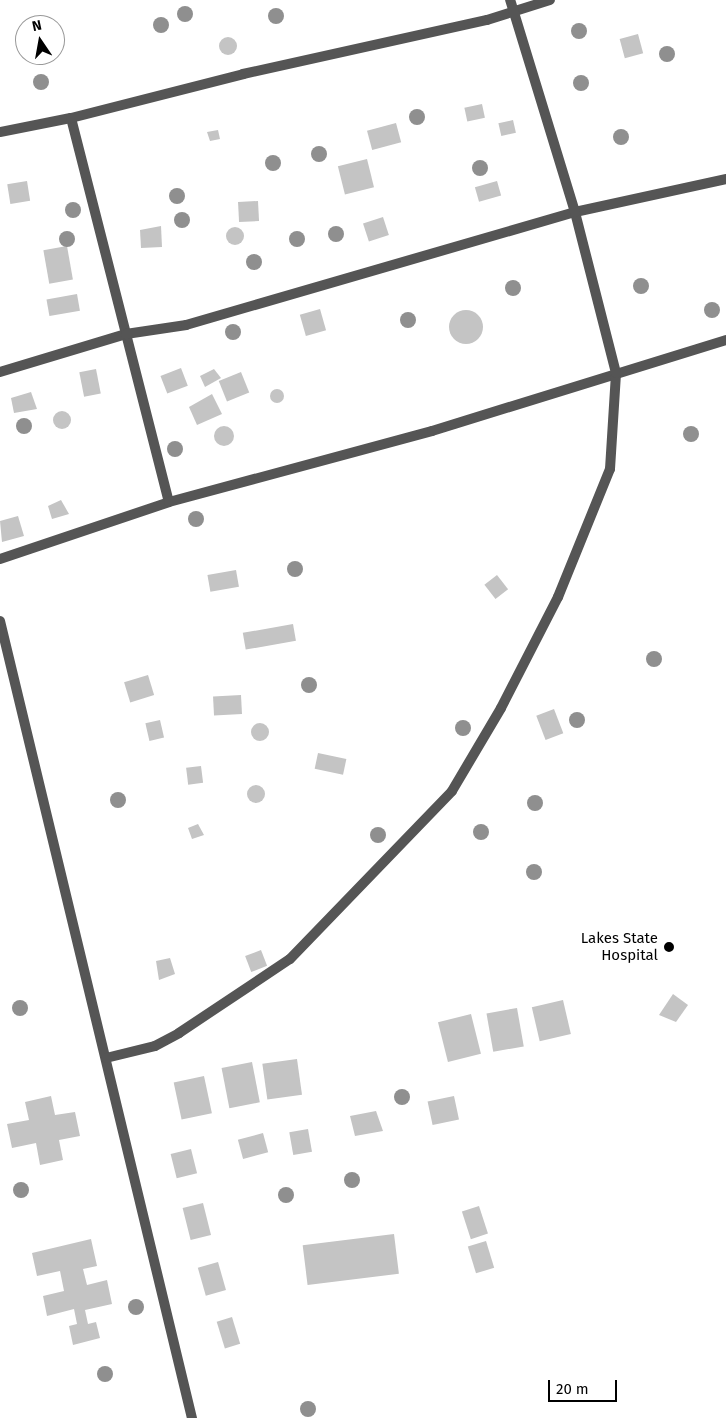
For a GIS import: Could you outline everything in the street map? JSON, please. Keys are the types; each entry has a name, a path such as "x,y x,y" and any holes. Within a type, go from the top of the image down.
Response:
{"street":[{"path":"106,1058 154,1046 180,1034 290,959 452,791 501,708 558,597 610,469 616,373 575,212 510,0"},
{"path":"0,132 71,118 513,11 550,0"},
{"path":"71,118 169,502"},
{"path":"0,372 126,334 186,325 575,212 726,179"},
{"path":"0,559 169,502 432,431 726,340"},
{"path":"0,621 192,1418"}],"building":[{"path":"638,34 643,53 625,58 620,39"},
{"path":"224,37 232,37 237,42 235,53 224,55 219,50 219,42"},
{"path":"482,104 485,118 467,121 464,108"},
{"path":"513,120 516,133 501,136 498,123"},
{"path":"396,123 401,142 372,150 367,131"},
{"path":"218,130 220,139 210,141 207,132"},
{"path":"367,159 374,187 345,194 338,166"},
{"path":"27,181 30,201 10,204 7,184"},
{"path":"497,181 501,195 479,202 475,187"},
{"path":"258,201 259,221 239,222 238,202"},
{"path":"383,217 389,235 369,242 363,223"},
{"path":"161,226 162,247 141,248 140,230"},
{"path":"235,227 241,230 244,236 241,242 235,245 229,242 226,236 229,230"},
{"path":"67,246 73,279 49,284 43,250"},
{"path":"77,294 80,311 49,316 46,299"},
{"path":"320,309 326,330 306,336 300,315"},
{"path":"466,310 478,315 483,327 478,339 466,344 454,339 449,327 454,315"},
{"path":"181,368 188,386 167,394 160,376"},
{"path":"96,369 101,394 84,397 79,372"},
{"path":"214,369 221,378 205,387 200,376"},
{"path":"241,372 249,392 227,401 219,381"},
{"path":"274,389 280,389 284,396 280,403 274,403 270,399 270,393"},
{"path":"31,392 37,409 14,413 11,398"},
{"path":"212,394 222,414 197,425 189,407"},
{"path":"62,411 68,414 71,420 68,426 62,429 56,426 53,420 56,414"},
{"path":"224,426 231,429 234,436 231,443 224,446 217,443 214,436 217,429"},
{"path":"61,500 69,514 52,519 48,506"},
{"path":"18,516 24,536 2,542 0,521"},
{"path":"236,570 239,587 210,592 207,575"},
{"path":"497,575 508,589 495,599 484,585"},
{"path":"293,624 296,641 246,650 243,633"},
{"path":"148,675 154,695 130,702 124,682"},
{"path":"241,695 242,714 214,715 213,696"},
{"path":"554,709 563,733 546,740 536,716"},
{"path":"160,720 164,738 149,741 145,723"},
{"path":"256,723 264,723 269,728 267,739 256,741 251,736 251,728"},
{"path":"318,753 346,759 343,775 315,769"},
{"path":"201,766 203,783 188,785 186,768"},
{"path":"252,785 260,785 265,790 263,801 252,803 247,798 247,790"},
{"path":"198,824 204,835 192,839 188,828"},
{"path":"261,950 267,966 251,972 245,956"},
{"path":"170,958 175,974 159,980 156,961"},
{"path":"673,994 688,1005 676,1022 659,1015"},
{"path":"563,1000 571,1034 540,1041 532,1007"},
{"path":"517,1008 524,1046 493,1052 486,1013"},
{"path":"471,1014 481,1054 448,1062 438,1022"},
{"path":"297,1059 302,1095 267,1100 262,1064"},
{"path":"252,1062 260,1102 229,1108 222,1068"},
{"path":"204,1076 212,1113 182,1120 174,1082"},
{"path":"51,1096 55,1115 75,1112 80,1136 59,1140 63,1160 40,1165 36,1143 12,1148 7,1124 29,1120 25,1102"},
{"path":"454,1096 459,1119 433,1125 428,1102"},
{"path":"376,1111 383,1131 355,1136 350,1116"},
{"path":"308,1129 312,1152 293,1155 289,1132"},
{"path":"263,1133 268,1152 243,1159 238,1140"},
{"path":"191,1149 197,1173 177,1178 171,1154"},
{"path":"203,1203 211,1235 191,1240 183,1208"},
{"path":"479,1206 488,1234 471,1239 462,1212"},
{"path":"394,1234 399,1274 308,1285 303,1245"},
{"path":"91,1239 97,1266 83,1269 87,1285 107,1280 112,1304 85,1310 88,1324 96,1322 100,1338 73,1345 69,1326 77,1324 74,1309 47,1316 43,1296 64,1291 60,1271 37,1276 32,1253"},
{"path":"486,1241 494,1268 476,1273 468,1247"},
{"path":"218,1262 226,1290 206,1296 198,1268"},
{"path":"232,1317 240,1344 225,1348 217,1322"}],"place":[{"name":"Lakes State Hospital","path":"669,947"}]}
